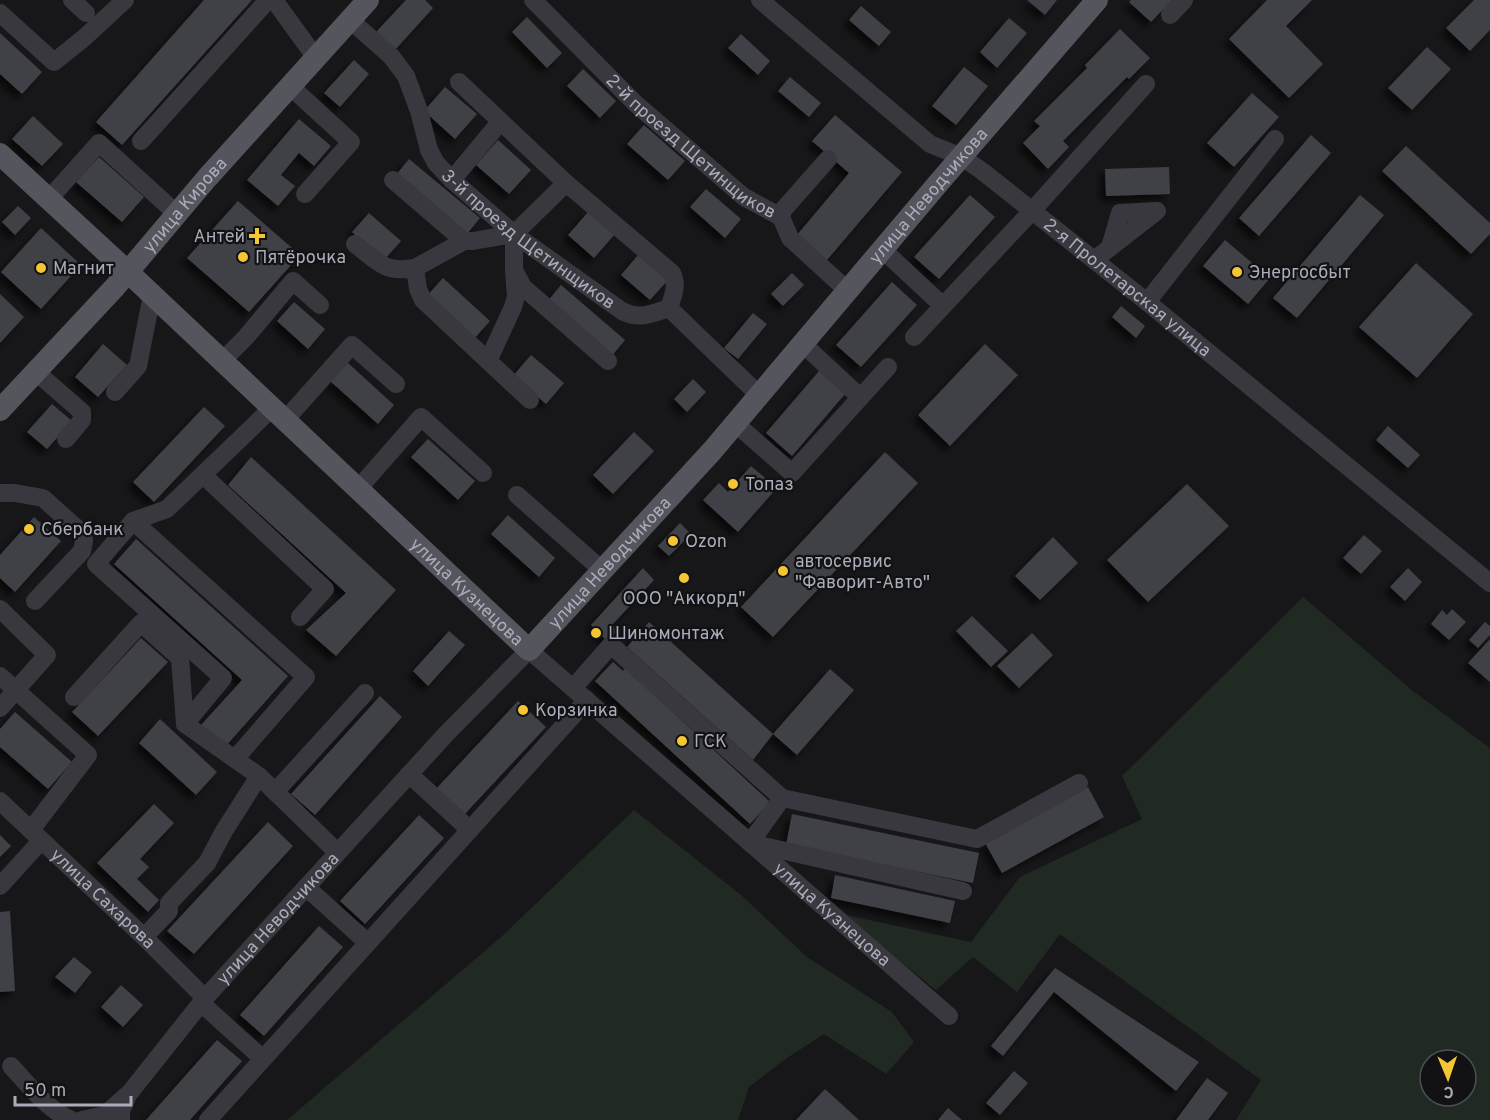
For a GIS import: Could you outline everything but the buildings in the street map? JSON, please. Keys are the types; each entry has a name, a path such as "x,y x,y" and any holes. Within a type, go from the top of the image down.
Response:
{"main road":[{"name":"улица Кирова","path":"0,410 128,272 207,178 368,0"},
{"name":"улица Неводчикова","path":"529,650 735,423 1097,0"},
{"name":"улица Кузнецова","path":"0,154 529,650"}],"street":[{"path":"72,0 86,13"},
{"path":"0,14 54,62 125,0"},
{"path":"141,141 268,0"},
{"path":"274,0 316,58"},
{"name":"2-й проезд Щетинщиков","path":"532,0 636,104 744,197 781,217 790,238 848,291"},
{"name":"2-я Пролетарская улица","path":"760,0 930,144 962,157 1032,211 1147,302 1490,583"},
{"path":"1170,15 1184,0"},
{"name":"3-й проезд Щетинщиков","path":"350,20 391,56 406,76 419,111 429,150 436,164 452,180 514,234 630,316 642,317 669,308"},
{"path":"459,82 566,183 672,273 676,281 669,308 759,395"},
{"path":"914,336 1032,211 1146,84"},
{"path":"291,87 351,142 305,194"},
{"path":"452,180 500,122"},
{"path":"1147,302 1275,139"},
{"path":"49,199 99,143 177,214"},
{"path":"781,217 783,210 828,159"},
{"path":"393,180 464,241 473,242 514,234 566,183"},
{"path":"488,361 516,296 514,234"},
{"path":"356,244 385,268 400,270 416,268 464,241"},
{"path":"1094,260 1110,247"},
{"path":"883,250 943,306"},
{"path":"416,268 418,289 423,300 530,400"},
{"path":"514,270 524,287 537,300 608,361"},
{"path":"222,361 246,337 293,281 320,305"},
{"path":"115,392 138,366 152,295"},
{"path":"803,344 861,397"},
{"path":"185,724 223,678 96,564 133,521 167,509 202,475 278,414 352,345 396,384"},
{"path":"735,423 792,473 888,367"},
{"path":"35,371 82,412 82,420 66,439"},
{"path":"358,489 422,417 483,473"},
{"path":"202,475 325,589 300,617"},
{"path":"0,493 43,498 82,533 84,541 82,551 34,601"},
{"path":"517,495 602,570"},
{"path":"133,521 306,677 235,759"},
{"path":"0,609 47,655 0,708"},
{"path":"74,696 141,623 180,658 185,724"},
{"path":"208,1120 470,830 580,694 611,645 782,798 977,839 1079,783"},
{"name":"улица Кузнецова","path":"529,650 949,1016"},
{"name":"улица Неводчикова","path":"121,1120 121,1111 128,1095 203,1001 409,774 529,650"},
{"path":"0,676 88,755 36,836 0,886"},
{"path":"275,792 365,693"},
{"path":"185,724 259,776 338,852"},
{"path":"409,774 470,830"},
{"path":"144,937 168,911 169,903 207,863 224,831 259,776"},
{"path":"782,798 750,843 963,891"},
{"name":"улица Сахарова","path":"0,801 144,937 203,1001 263,1059"},
{"path":"306,887 368,943"},
{"path":"11,1066 61,1116 72,1120"},
{"path":"82,1120 105,1115 128,1095"}],"shaded area":[{"path":"1303,597 1413,691 1490,748 1490,1120 1236,1120 1261,1080 1060,934 1017,992 973,957 936,990 841,914 971,942 1020,877 1142,819 1122,776"},
{"path":"634,810 741,895 807,957 892,1012 914,1042 886,1074 824,1034 749,1087 738,1120 287,1120 501,937"}],"place":[{"name":"Антей","path":"257,236"},
{"name":"Пятёрочка","path":"243,257"},
{"name":"Магнит","path":"41,268"},
{"name":"Энергосбыт","path":"1237,272"},
{"name":"Топаз","path":"733,484"},
{"name":"Сбербанк","path":"29,529"},
{"name":"Ozon","path":"673,541"},
{"name":"автосервис \"Фаворит-Авто\"","path":"783,571"},
{"name":"ООО \"Аккорд\"","path":"684,578"},
{"name":"Шиномонтаж","path":"596,633"},
{"name":"Корзинка","path":"523,710"},
{"name":"ГСК","path":"682,741"}]}
